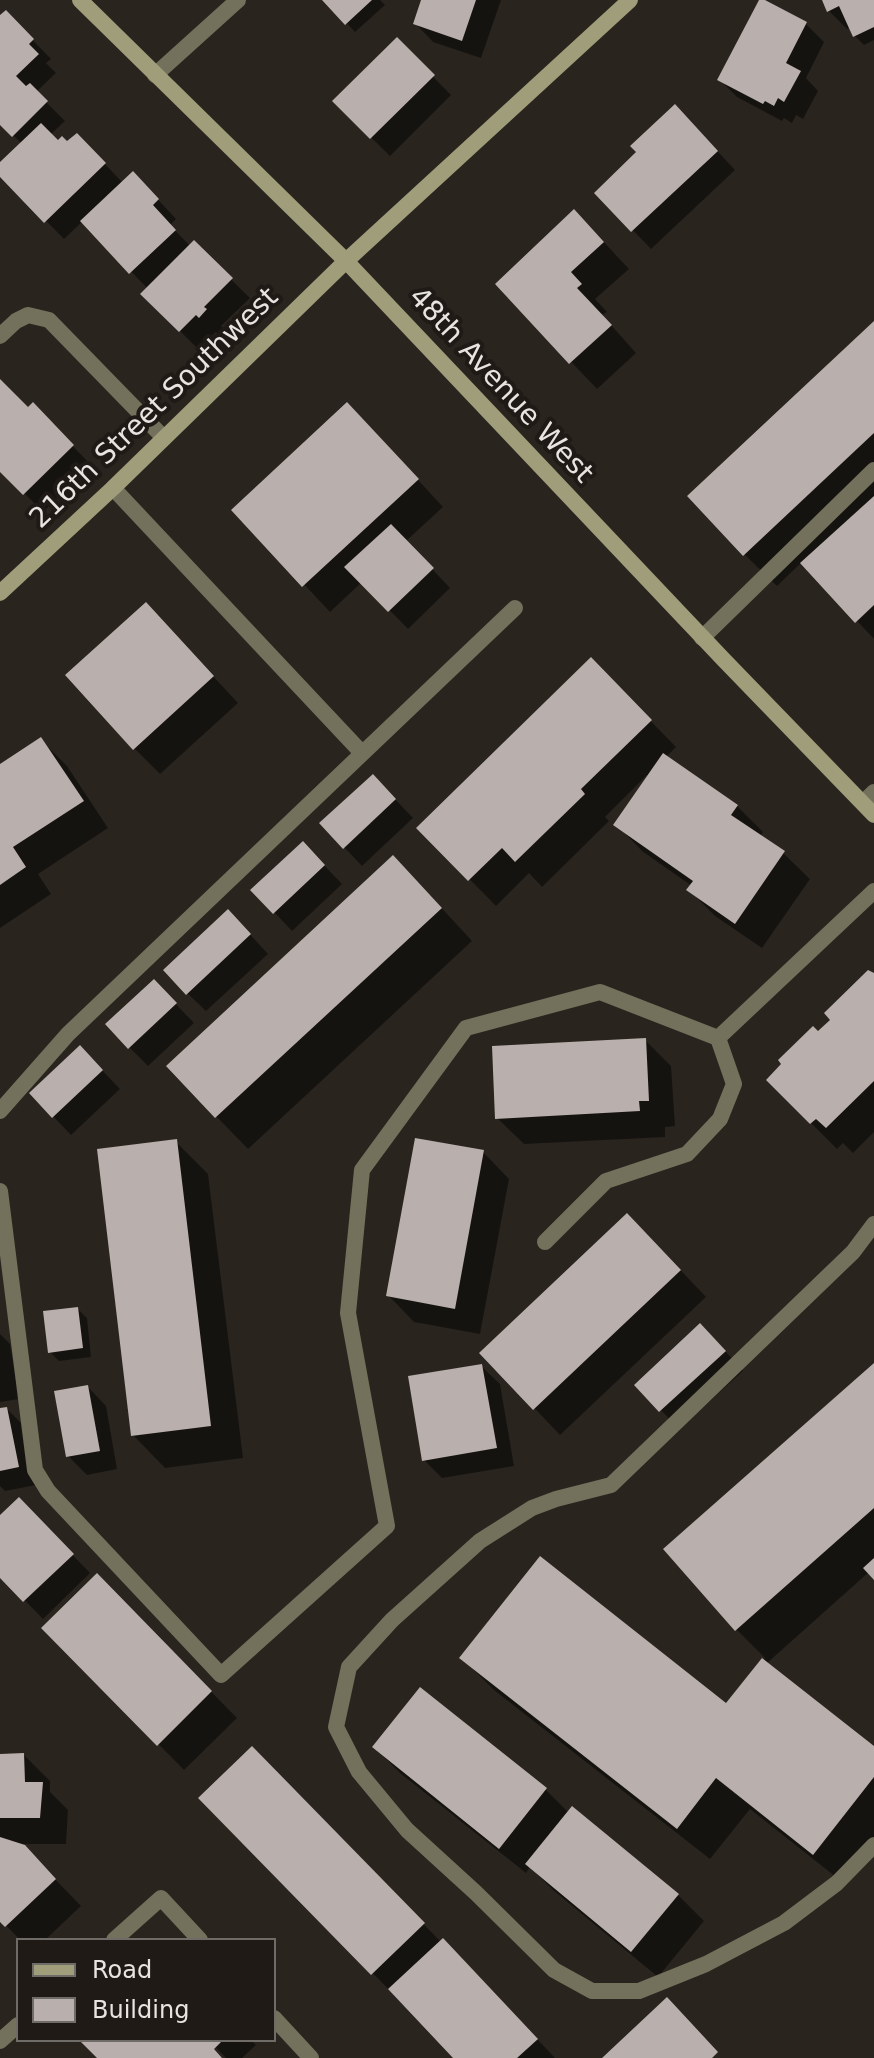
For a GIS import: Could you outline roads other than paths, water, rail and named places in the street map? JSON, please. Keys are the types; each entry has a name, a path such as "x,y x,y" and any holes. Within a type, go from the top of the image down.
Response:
{"main road":[{"name":"48th Avenue West","path":"80,0 346,261 702,638 870,803"},
{"name":"216th Street Southwest","path":"0,593 113,488 346,261 630,0"}],"street":[{"path":"155,75 238,0"},
{"path":"0,336 28,315 49,320 164,438"},
{"path":"702,638 874,470"},
{"path":"113,488 362,753"},
{"path":"0,1111 68,1034 515,608"},
{"path":"718,1038 874,891"},
{"path":"0,1191 35,1470 48,1491 221,1675 387,1526 348,1313 362,1170 466,1028 600,992 718,1038 734,1084 720,1119 687,1154 606,1181 545,1242"},
{"path":"874,1224 853,1252 611,1485 532,1508 480,1541 392,1620 349,1667 336,1727 359,1772 407,1830 554,1970 592,1991 639,1991 719,1957 784,1923 837,1883 874,1845"},
{"path":"116,1938 161,1898 198,1938"},
{"path":"276,2020 311,2058"},
{"path":"0,2041 16,2027"}]}
